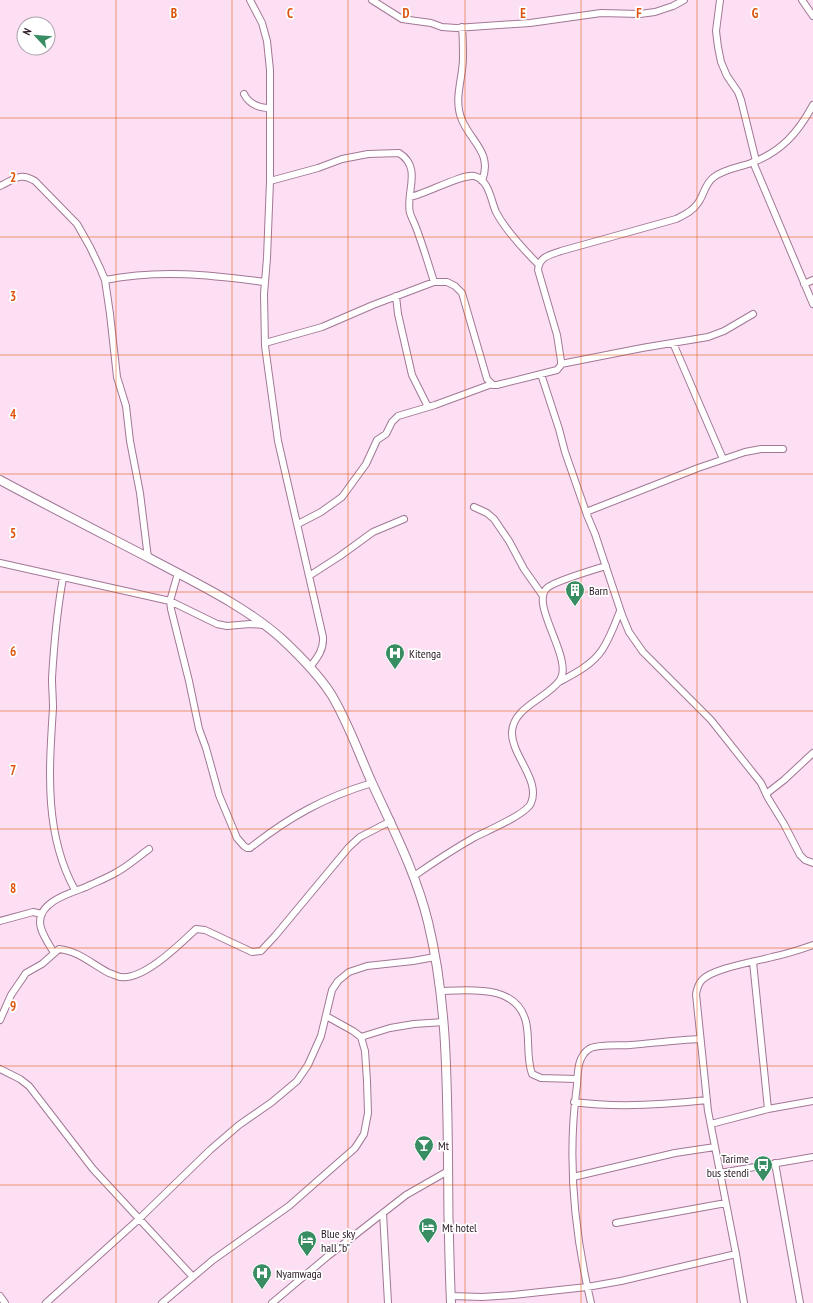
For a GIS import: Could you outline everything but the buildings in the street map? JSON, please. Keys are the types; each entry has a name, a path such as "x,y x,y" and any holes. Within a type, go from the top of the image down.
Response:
{"main road":[{"path":"0,480 178,573 265,625 282,639 310,667 330,694 349,730 372,783 391,821 414,876 427,920 435,957 444,1022 447,1072 451,1300"}],"street":[{"path":"250,0 262,24 267,41 270,70 270,181 265,282 264,343 278,441 317,612 322,628 323,642 321,652 310,667"},
{"path":"372,0 402,19 431,23 442,27 530,22 601,13 640,14 655,12 671,3 684,0"},
{"path":"720,0 716,31 721,62 727,76 738,92 754,162 813,304"},
{"path":"802,0 813,16"},
{"path":"462,27 463,60 458,100 462,120 476,142 486,164 486,170 482,181"},
{"path":"244,94 251,103 261,107 270,108"},
{"path":"298,524 326,509 342,496 366,464 378,440 386,434 394,419 398,416 492,384 497,385 559,368 561,364 557,335 538,270 541,260 552,254 676,219 690,211 698,203 708,183 714,177 754,162 777,150 791,138 806,120 813,106"},
{"path":"270,181 361,155 399,153 406,159 410,168 412,177 409,203 410,212 434,282"},
{"path":"0,186 22,176 29,177 35,181 77,224 94,254 105,280 117,377 126,406 130,441 140,493 148,558"},
{"path":"410,197 419,195 456,180 474,176 482,181 502,220 525,251 539,264"},
{"path":"105,280 130,275 165,273 202,274 265,282"},
{"path":"804,284 813,280"},
{"path":"264,343 322,328 348,315 434,282 447,282 455,286 462,293 485,373 488,381 492,384"},
{"path":"396,296 398,314 412,375 428,407"},
{"path":"561,364 708,338 724,331 753,314"},
{"path":"674,343 723,459"},
{"path":"541,374 560,429 565,452 595,534 620,611 629,632 643,652 711,720 761,783 800,855 805,860 813,863"},
{"path":"586,512 723,459 761,449 783,449"},
{"path":"474,507 487,513 498,524 524,569 543,596"},
{"path":"309,576 373,532 404,519"},
{"path":"0,563 170,601 217,624 227,626 250,624 265,625"},
{"path":"414,876 476,837 523,812 531,804 533,788 531,780 516,748 512,733 513,726 526,707 542,697 560,680 563,673 560,655 542,602 543,596 546,589 554,584 606,566"},
{"path":"178,573 170,601 171,609 199,729 219,795 233,830 244,846 250,848 279,826 320,802 346,791 372,783"},
{"path":"63,578 57,612 52,678 53,707 50,756 50,808 60,858 75,890"},
{"path":"556,684 580,671 601,652 610,637 620,611"},
{"path":"766,794 813,753"},
{"path":"0,1020 11,995 26,973 42,964 59,949 67,950 109,973 122,977 135,975 154,965 174,950 196,929 205,930 252,952 261,951 349,846 360,837 391,821"},
{"path":"54,953 42,930 40,922 42,914 47,906 75,890 115,873 127,866 149,849"},
{"path":"0,921 33,912 42,914"},
{"path":"744,1303 707,1100 696,999 698,986 702,979 712,974 813,945"},
{"path":"46,1303 139,1219 210,1150 239,1125 272,1102 297,1081 308,1065 321,1036 332,990 338,981 349,972 367,966 435,957"},
{"path":"753,962 768,1109"},
{"path":"440,991 468,990 504,994 521,1008 526,1021 529,1066 532,1074 541,1078 577,1079"},
{"path":"162,1303 230,1247 289,1206 355,1148 364,1134 368,1113 368,1081 365,1051 361,1037 326,1016"},
{"path":"361,1037 390,1028 414,1024 444,1022"},
{"path":"591,1303 580,1246 572,1158 574,1102 579,1063 584,1054 590,1048 599,1046 700,1039"},
{"path":"0,1069 20,1079 29,1086 93,1169 193,1277"},
{"path":"574,1102 599,1106 616,1106 707,1100"},
{"path":"711,1124 768,1109 813,1101"},
{"path":"573,1177 675,1153 715,1147"},
{"path":"720,1173 813,1157"},
{"path":"775,1163 800,1303"},
{"path":"272,1303 406,1195 448,1171"},
{"path":"616,1223 726,1203"},
{"path":"383,1213 388,1303"},
{"path":"451,1300 587,1287 621,1281 736,1254"},
{"path":"0,1296 5,1303"}],"place":[{"name":"Barn","path":"575,607"},
{"name":"Kitenga","path":"395,670"},
{"name":"Mt","path":"424,1162"},
{"name":"Tarime bus stendi","path":"763,1182"},
{"name":"Mt hotel","path":"428,1244"},
{"name":"Blue sky hall \"b\"","path":"307,1257"},
{"name":"Nyamwaga","path":"262,1290"}]}
